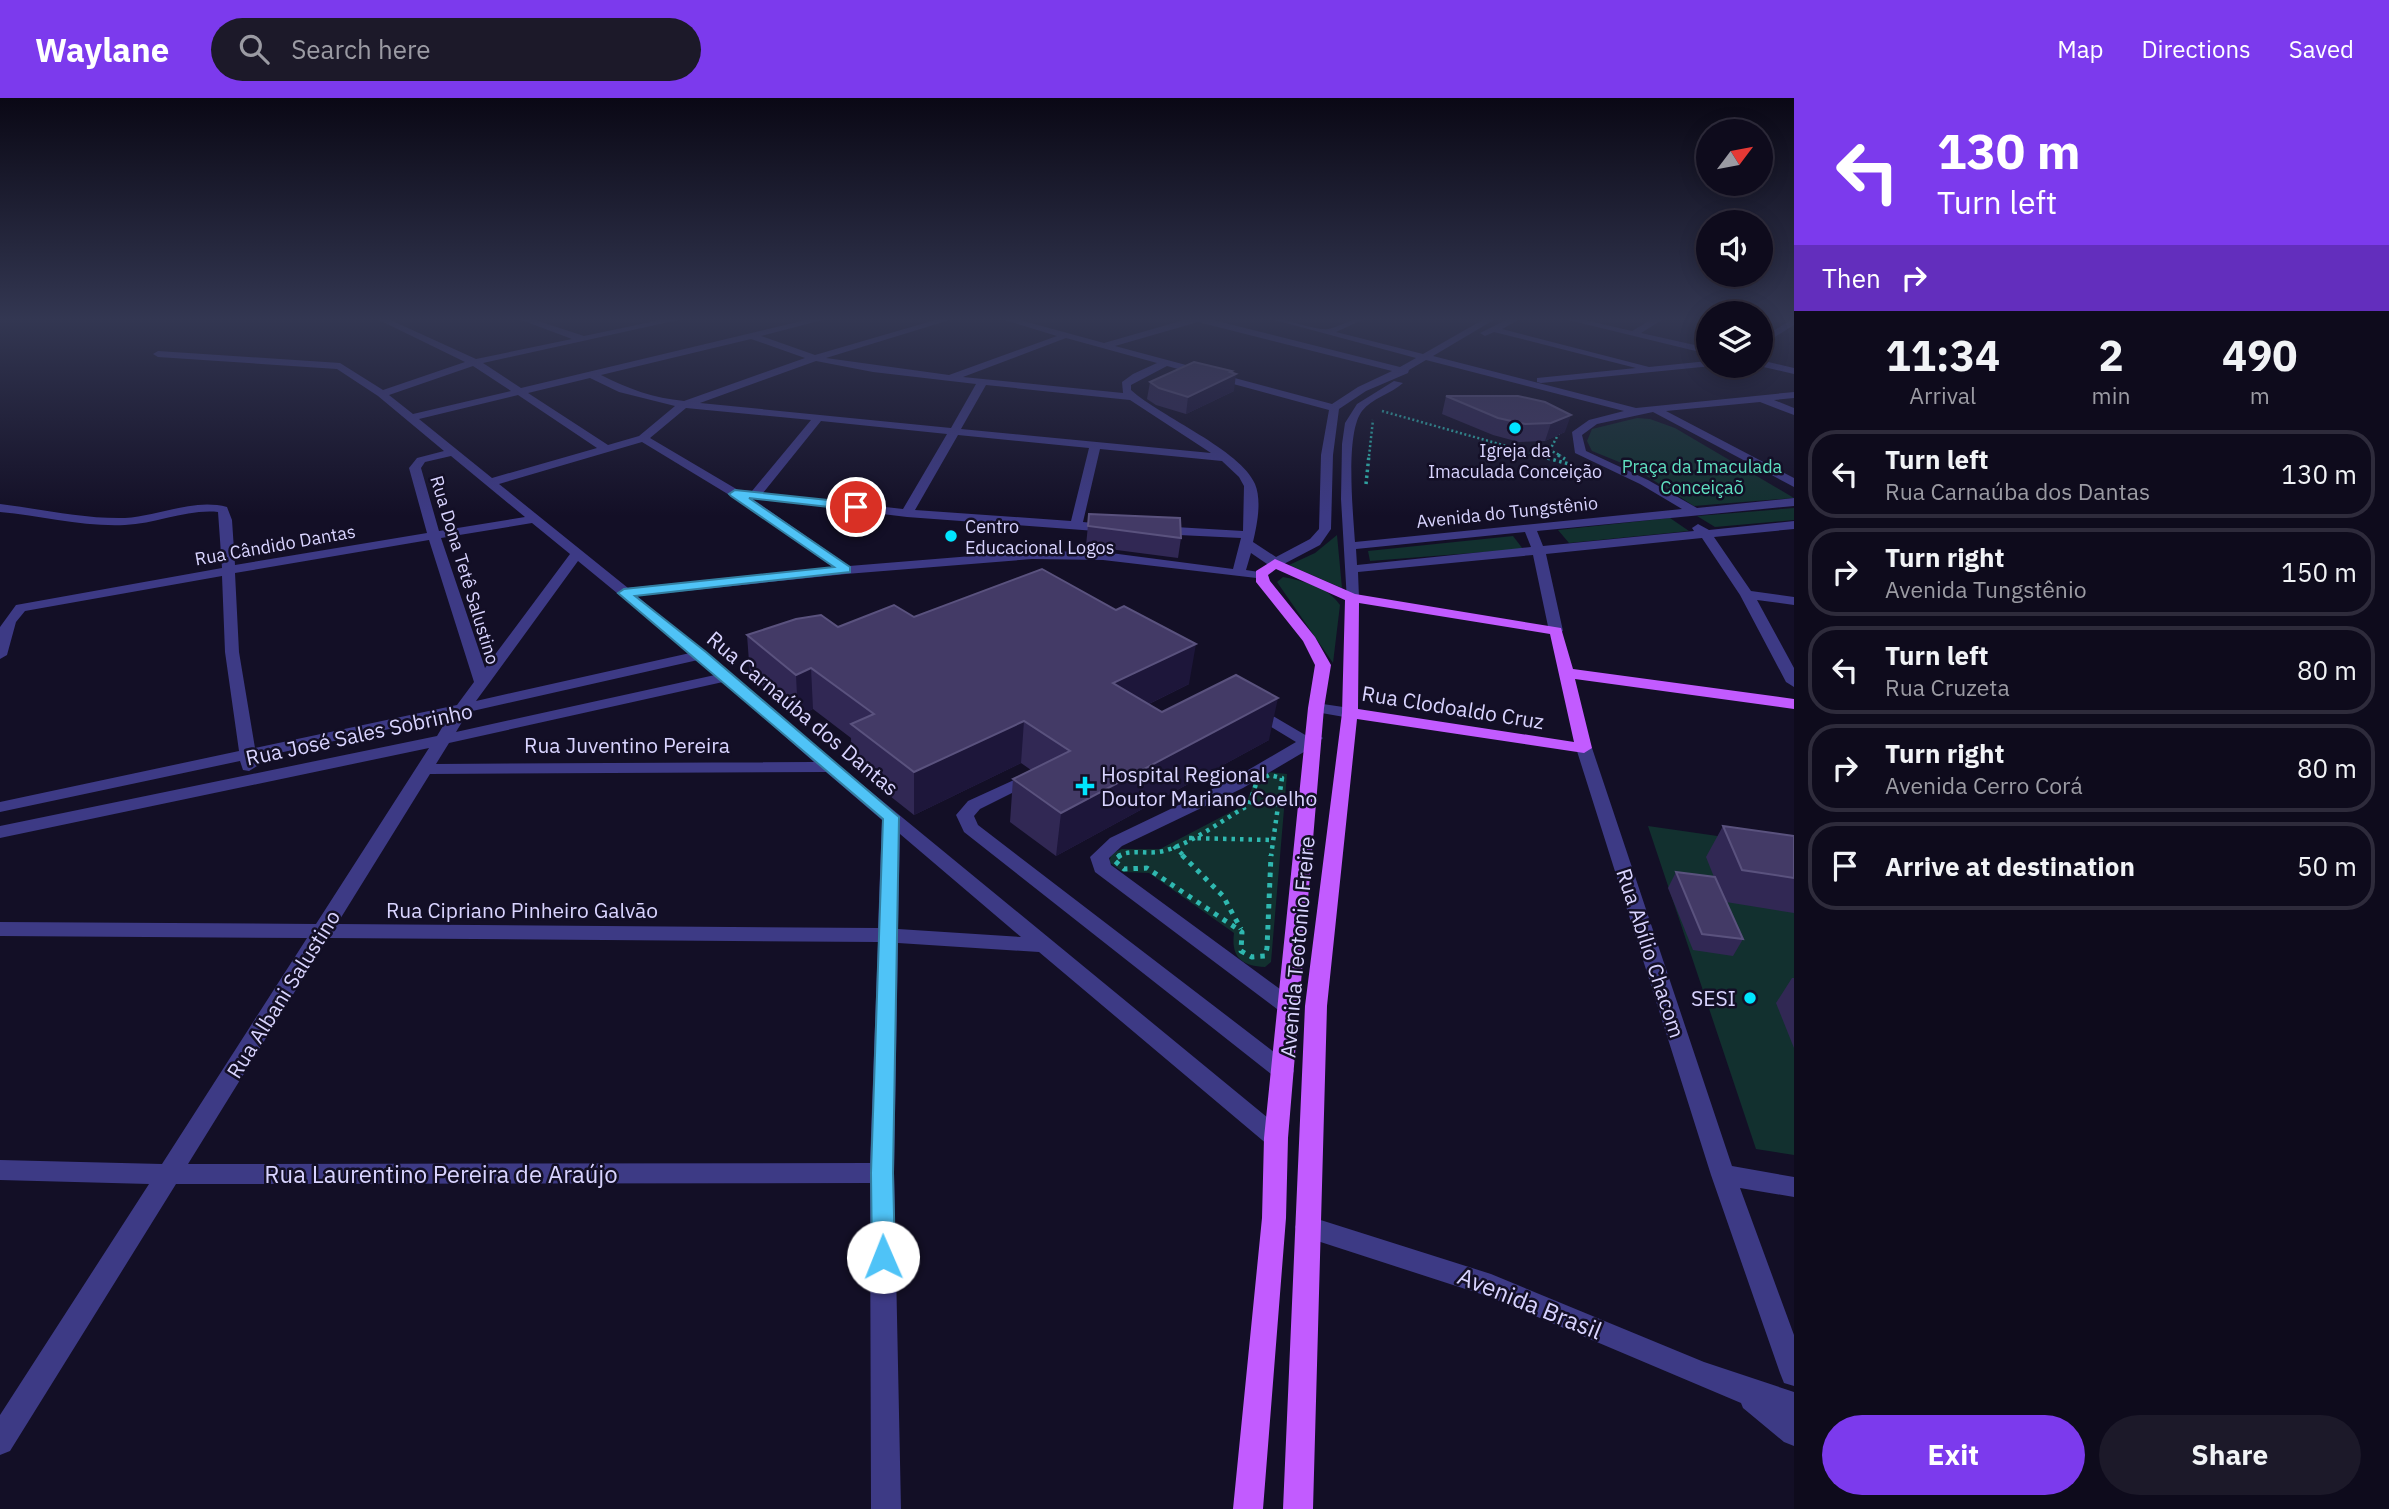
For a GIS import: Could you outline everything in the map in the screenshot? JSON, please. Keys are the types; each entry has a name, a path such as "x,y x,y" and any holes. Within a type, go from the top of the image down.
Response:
{"main road":[{"path":"1261,576 1275,563 1352,597 1556,631"},
{"name":"Avenida Teotonio Freire","path":"1248,1509 1274,1218 1276,1138 1311,740 1323,665 1310,640 1275,600 1261,576"},
{"name":"Avenida Teotonio Freire","path":"1298,1509 1317,1006 1332,850 1350,712 1352,597"},
{"name":"Rua Abílio Chacom","path":"1556,631 1584,748"},
{"path":"1568,673 1794,704"},
{"name":"Rua Clodoaldo Cruz","path":"1350,712 1584,748"}],"street":[{"name":"Rua Carnaúba dos Dantas","path":"367,384 492,482 701,655 1276,1138"},
{"path":"382,394 410,384"},
{"path":"505,384 607,450"},
{"path":"410,418 551,384"},
{"path":"612,384 641,397 682,405 1223,458"},
{"path":"492,482 643,438 682,405 742,384"},
{"path":"907,513 982,384"},
{"path":"991,384 1131,397"},
{"path":"1126,384 1126,391 1131,397 1158,418 1239,468 1250,487 1248,540 1239,572"},
{"path":"1143,530 1248,540 1275,563 1307,547 1321,536 1326,520 1331,417 1335,408 1244,384"},
{"name":"Avenida Teotonio Freire","path":"1335,408 1373,384"},
{"name":"Avenida Teotonio Freire","path":"1352,597 1348,437 1356,411 1397,384"},
{"path":"1533,384 1636,411"},
{"path":"1695,512 1644,482 1581,453 1576,434 1593,422 1636,411 1794,395"},
{"path":"1763,399 1794,412"},
{"path":"1656,410 1794,483"},
{"path":"755,495 818,418"},
{"path":"643,438 735,494 846,570"},
{"path":"1076,526 1096,445"},
{"name":"Rua Dona Tetê Salustino","path":"452,452 421,460 415,468 449,586 482,682"},
{"path":"1327,475 1347,478"},
{"path":"735,494 907,513 1116,528"},
{"name":"Avenida do Tungstênio","path":"1349,545 1794,502"},
{"path":"0,508 124,521 218,507 223,510 226,520 232,652 252,780"},
{"path":"1678,513 1705,533 1747,595 1794,682"},
{"name":"Rua Cândido Dantas","path":"0,654 13,613 21,608 536,519"},
{"name":"Avenida do Tungstênio","path":"1352,569 1794,525"},
{"name":"Rua Abílio Chacom","path":"1530,527 1539,552 1556,631"},
{"name":"Rua Albani Salustino","path":"0,1441 171,1174 462,709 577,554"},
{"path":"624,593 846,570 1070,555 1171,563 1261,576"},
{"path":"1747,595 1794,601"},
{"name":"Rua José Sales Sobrinho","path":"0,807 462,709 701,655"},
{"name":"Rua José Sales Sobrinho","path":"0,832 442,740 727,677"},
{"path":"1235,698 1311,740"},
{"name":"Rua Clodoaldo Cruz","path":"1316,708 1350,712"},
{"name":"Avenida Teotonio Freire","path":"1288,1006 1102,868 1100,857 1116,842 1237,784 1311,740"},
{"name":"Rua Abílio Chacom","path":"1584,748 1723,1174 1794,1373"},
{"name":"Rua Juventino Pereira","path":"425,769 830,766"},
{"path":"1014,785 974,804 965,815 970,828 1283,1070"},
{"path":"886,1509 882,1173 891,817"},
{"name":"Rua Cipriano Pinheiro Galvão","path":"0,929 888,935 1043,945"},
{"name":"Rua Laurentino Pereira de Araújo","path":"0,1170 171,1174 882,1173"},
{"path":"1723,1174 1794,1188"},
{"name":"Avenida Brasil","path":"1308,1227 1426,1262 1551,1309 1644,1351 1748,1393 1794,1406"},
{"name":"Avenida Brasil","path":"1748,1393 1794,1432"}],"path":[{"path":"1366,486 1374,409 1578,467 1550,450 1560,430"},
{"path":"1174,846 1223,896 1242,932 1241,951 1247,957 1265,956 1272,840 1282,778 1269,775 1257,781 1249,805 1163,852 1132,852 1118,855 1114,860 1124,869 1147,868 1242,932"},
{"path":"1188,838 1272,840"}],"green space":[{"name":"Praça da Imaculada Conceiçaõ","path":"1637,418 1650,419 1675,428 1794,498 1694,506 1634,468 1592,451 1587,441 1592,429"},
{"path":"1794,508 1794,520 1715,527 1697,516"},
{"path":"1670,518 1689,531 1569,543 1558,530"},
{"path":"1337,535 1342,588 1289,565 1315,553"},
{"path":"1513,536 1523,549 1370,561 1368,551"},
{"path":"1283,577 1322,589 1340,605 1333,663 1277,582"},
{"path":"1267,772 1287,774 1271,962 1265,967 1243,962 1234,948 1234,933 1149,873 1123,872 1109,862 1112,853 1122,849 1160,849 1246,804 1255,780"},
{"name":"SESI","path":"1648,826 1794,847 1794,1155 1756,1149"}],"building":[{"path":"1153,384 1215,384 1188,397"},
{"path":"1446,396 1518,396 1545,402 1571,415 1551,423 1525,424 1498,418"},
{"path":"1089,514 1180,518 1181,538 1088,526"},
{"path":"1042,569 1116,610 1124,606 1196,644 1113,683 1162,712 1236,675 1278,698 1061,813 1013,779 1070,751 1024,721 914,772 851,724 874,714 811,668 796,675 747,635 796,619 821,615 838,627 894,605 914,617"},
{"path":"1723,826 1794,836 1794,878 1742,870"},
{"path":"1676,872 1715,877 1743,939 1702,934"}],"place":[{"name":"Igreja da Imaculada Conceição","path":"1515,428"},
{"name":"Centro Educacional Logos","path":"951,536"},
{"name":"Hospital Regional Doutor Mariano Coelho","path":"1085,786"},
{"name":"SESI","path":"1750,998"}],"route":[{"path":"856,507 735,494 846,570 624,593 891,817 882,1173 883,1257"}]}
